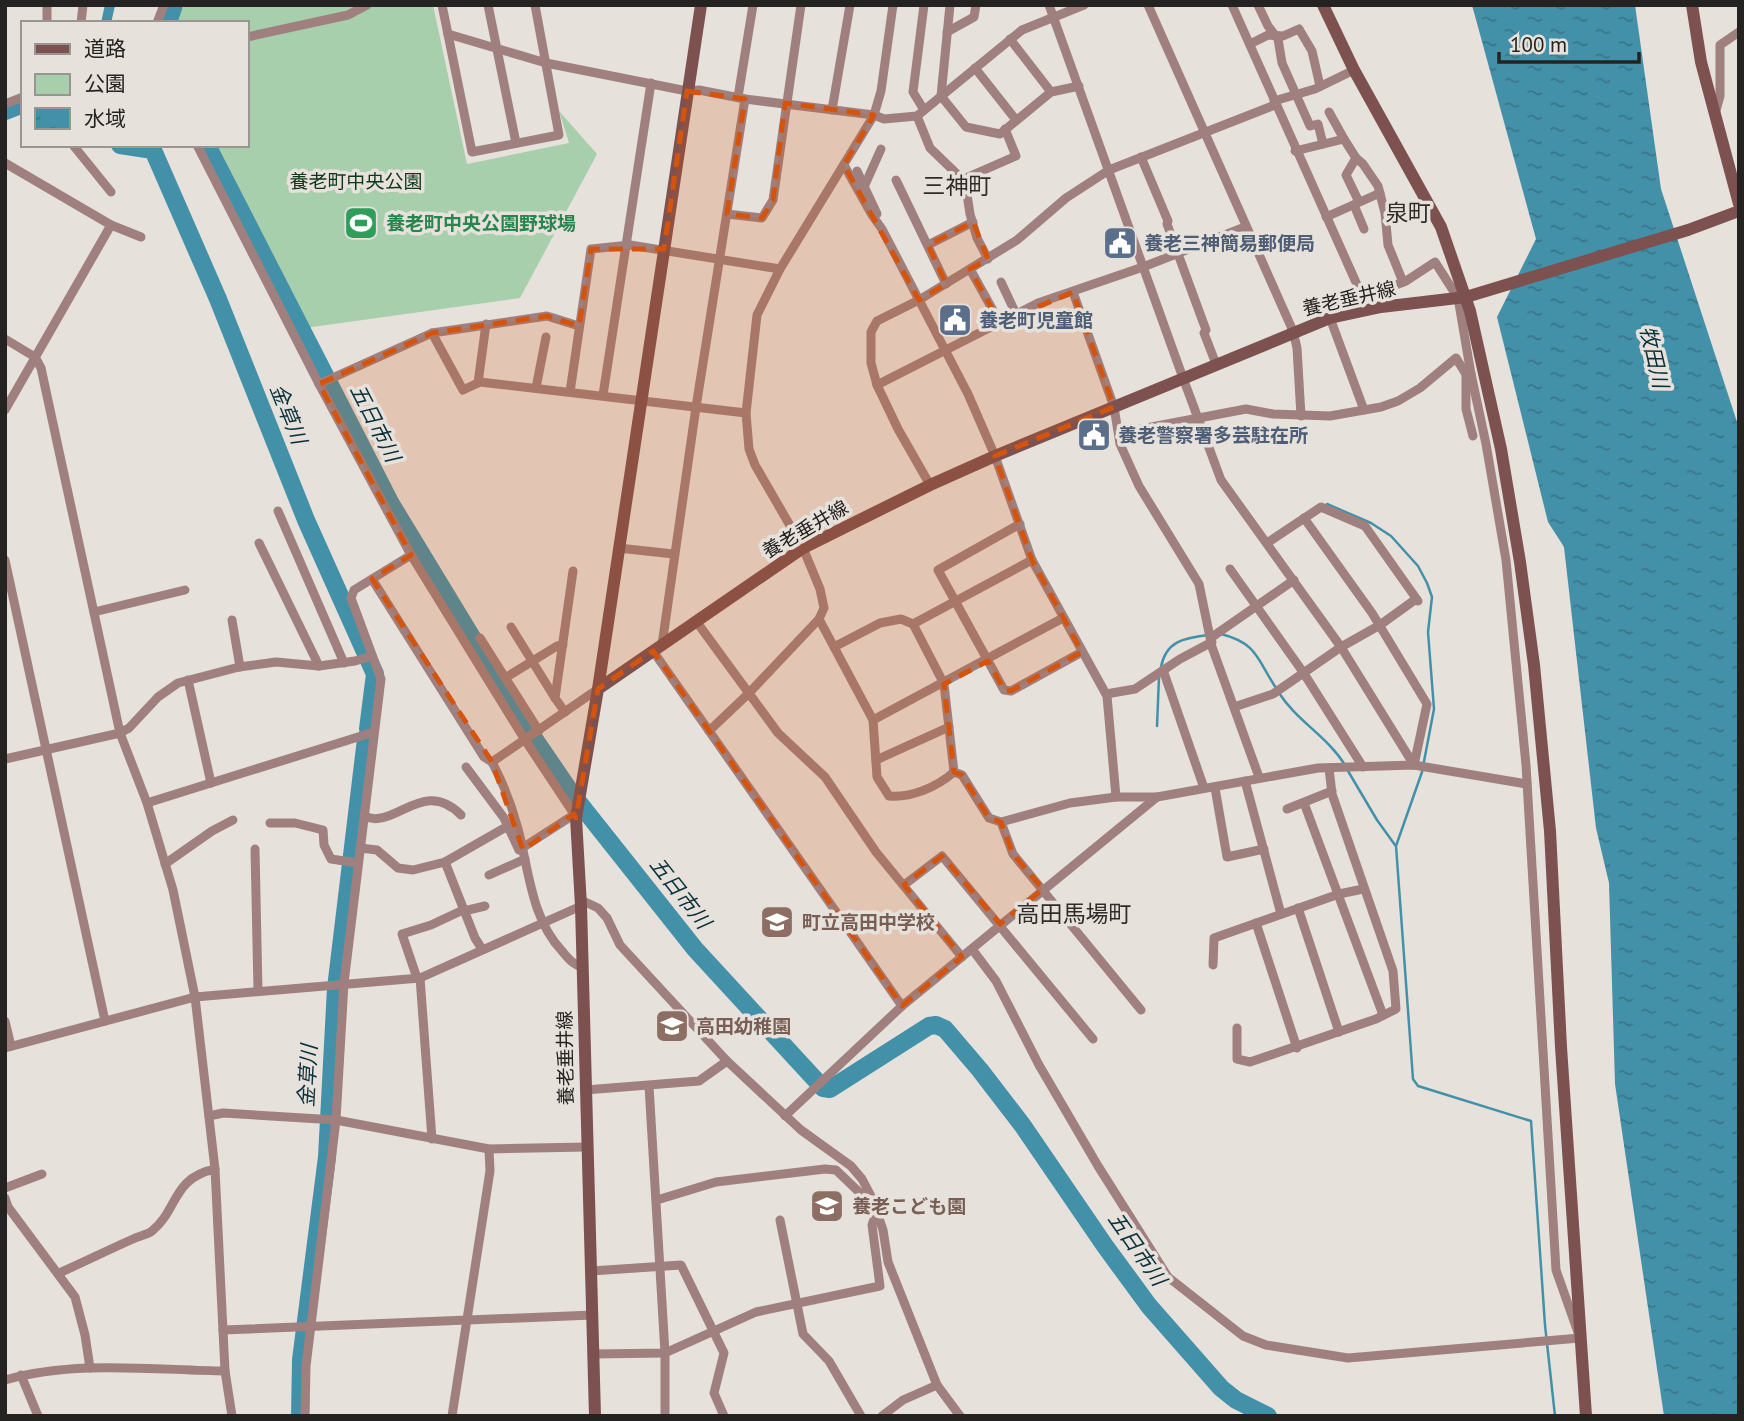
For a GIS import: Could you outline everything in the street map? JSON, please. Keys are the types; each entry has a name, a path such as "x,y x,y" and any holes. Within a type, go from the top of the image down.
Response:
{"street":[{"path":"248,37 348,15 367,5"},
{"path":"442,5 472,152 559,135 535,5"},
{"path":"488,5 516,143"},
{"path":"492,762 598,689 701,5"},
{"path":"752,5 727,214 658,648 709,731 902,1006"},
{"path":"727,214 762,218 773,200 801,5"},
{"path":"832,110 849,5"},
{"path":"709,731 819,619 824,608 820,589 803,548 755,465 749,449 746,413 757,315 780,269 874,115 881,92 893,5"},
{"path":"924,5 913,92 930,148 966,188 973,222 988,258"},
{"path":"950,5 941,96 965,127 1000,134 1051,92 1079,86"},
{"path":"947,32 974,17 976,5"},
{"path":"1049,5 1182,378 1222,481 1341,647 1413,765"},
{"path":"448,34 546,63 687,91 699,90 874,115 884,119 920,113 1022,30 1084,5"},
{"path":"1148,5 1293,331 1297,348 1301,416"},
{"path":"1232,5 1363,298"},
{"path":"1258,5 1278,39 1282,63 1295,94 1310,126 1318,124 1323,144"},
{"path":"1323,5 1354,69 1441,227 1501,449 1535,676 1552,858 1561,1047 1586,1416"},
{"path":"1692,5 1701,62 1739,204"},
{"path":"1250,44 1268,35 1283,36 1299,29 1312,51 1320,86"},
{"path":"1715,114 1720,96 1720,45 1739,33"},
{"path":"1010,39 1051,92"},
{"path":"975,68 1016,120"},
{"path":"930,485 877,385 871,363 871,332 877,321 919,300 1017,240 1066,198 1109,170 1320,86 1354,69"},
{"path":"603,395 652,83"},
{"path":"1329,112 1380,193 1388,245 1403,282"},
{"path":"961,180 1016,156 1005,129"},
{"path":"1296,150 1344,139"},
{"path":"75,147 111,192"},
{"path":"198,147 319,384 411,555 525,740 576,813 524,854 489,876"},
{"path":"864,187 881,149"},
{"path":"1141,157 1166,214 1167,224 1216,364"},
{"path":"1356,158 1346,175 1364,229"},
{"path":"5,163 111,225 142,237"},
{"path":"844,165 968,394 995,456 1032,560 1106,694 1116,797"},
{"path":"857,171 877,215 876,221"},
{"path":"896,180 946,284"},
{"path":"1326,218 1380,193"},
{"name":"養老垂井線","path":"595,1416 581,903 576,813 598,689 803,548 995,456 1293,331 1330,318 1381,307 1462,297 1493,289 1688,230 1739,211"},
{"path":"928,245 973,222"},
{"path":"5,410 111,225"},
{"path":"877,385 1038,303 1143,267 1245,227"},
{"path":"570,391 591,249 626,245 664,249 780,269"},
{"path":"1364,410 1330,318 1336,311 1403,282 1435,262 1462,297 1468,374 1466,409 1473,436"},
{"path":"970,269 1000,323"},
{"path":"1000,282 1016,314"},
{"path":"1073,292 1114,407 1120,444 1139,486 1199,584 1212,640 1259,777"},
{"path":"319,384 432,333 547,316 579,326"},
{"path":"478,383 486,324"},
{"path":"432,333 463,390 478,383 570,391 746,413"},
{"path":"536,388 546,337"},
{"path":"5,339 35,357 41,368 120,733 147,803 165,864 195,997 215,1169 225,1371 232,1416"},
{"path":"1120,433 1246,409 1301,416 1330,416 1398,401 1420,388 1455,358 1468,374 1486,444 1506,560 1527,784 1556,1270 1580,1338"},
{"path":"1234,707 1273,694 1341,647 1418,600 1365,526 1321,507 1267,543"},
{"path":"278,511 344,663"},
{"path":"1304,518 1380,625 1427,704 1413,765"},
{"path":"1020,524 939,570 954,602 1004,690 1011,691 1082,652"},
{"path":"259,543 319,666"},
{"path":"618,548 674,554"},
{"path":"305,1416 306,1366 336,1120 353,862 360,848 381,679 368,657 351,598 354,590 411,555"},
{"path":"5,560 106,1021"},
{"path":"913,624 1032,560"},
{"path":"1230,569 1303,672 1363,767"},
{"path":"555,698 573,571"},
{"path":"372,579 484,757 492,762 510,803 542,922 550,939 575,965 583,967"},
{"path":"1106,694 1135,690 1212,640 1294,580"},
{"path":"94,612 185,590"},
{"path":"873,720 988,661 1063,618"},
{"path":"819,619 873,720 877,776 889,796 904,797 943,781 954,772"},
{"path":"232,620 240,667"},
{"path":"834,648 880,623 901,620 913,624 944,684 954,772"},
{"path":"696,621 778,733 825,776 876,852 962,957"},
{"path":"511,627 565,712"},
{"path":"480,638 539,731"},
{"path":"505,678 563,645"},
{"path":"5,759 120,733 129,728 158,697 178,682 240,667 276,662 319,666 368,657"},
{"path":"1163,670 1210,788 1227,857 1264,849"},
{"path":"188,680 211,783"},
{"path":"876,760 949,727"},
{"path":"147,803 374,732"},
{"path":"954,772 962,775 989,818 1001,822 1070,803 1116,797 1157,797 1259,777 1329,768 1413,765 1527,784"},
{"path":"466,767 494,802 519,850 524,854"},
{"path":"1237,1028 1237,1059 1250,1062 1297,1048 1396,1009 1393,971 1332,791 1329,768"},
{"path":"1245,781 1281,914"},
{"path":"1287,809 1332,791"},
{"path":"785,1116 902,1006 1157,797"},
{"path":"364,816 377,820 429,801 444,803 461,815"},
{"path":"1304,803 1383,1015"},
{"path":"165,864 212,831 233,820"},
{"path":"1001,822 1013,854 1141,1010"},
{"path":"270,823 295,823 323,830 328,856 331,859 353,862"},
{"path":"360,848 377,850 398,868 414,870 445,862 508,826"},
{"path":"255,849 258,991"},
{"path":"904,885 942,856 1093,1039"},
{"path":"445,862 463,910 482,949"},
{"path":"1213,965 1214,938 1339,894 1363,889"},
{"path":"5,1021 8,1047 195,997 419,978 581,903 598,908 607,918 620,945 727,1061 801,1130 851,1166 862,1179 883,1230 888,1262 937,1385 960,1416"},
{"path":"432,1139 419,978 402,934 431,925 463,910 485,906"},
{"path":"1298,908 1339,1032"},
{"path":"1255,923 1297,1048"},
{"path":"972,949 996,981 1098,1166 1168,1278 1243,1336 1266,1345 1348,1358 1580,1338"},
{"path":"585,1090 699,1081 727,1061"},
{"path":"649,1086 665,1353 665,1416"},
{"path":"209,1116 223,1113 336,1120 489,1149 587,1147"},
{"path":"452,1416 488,1183 489,1149"},
{"path":"59,1273 136,1237 151,1233 188,1182 202,1171 215,1169"},
{"path":"657,1200 716,1182 825,1169 836,1170 860,1193 872,1198"},
{"path":"5,1188 41,1174"},
{"path":"5,1198 8,1207 75,1297 90,1368"},
{"path":"594,1354 665,1353 756,1312 880,1286 872,1225 877,1211"},
{"path":"780,1220 803,1334 829,1361 861,1416"},
{"path":"591,1271 681,1265 724,1353 714,1393 724,1416"},
{"path":"223,1330 593,1315"},
{"path":"5,1380 21,1375 90,1368 225,1371"},
{"path":"21,1375 38,1416"},
{"path":"882,1416 903,1400 937,1385"}],"highlighted area":[{"path":"687,91 745,99 727,214 762,218 773,200 785,103 874,115 844,165 919,300 946,284 928,245 973,222 988,259 970,269 1000,323 1073,292 1114,407 995,456 1032,560 1082,652 1011,691 1004,690 988,661 944,684 954,772 962,775 989,818 1001,822 1013,854 1043,889 1000,924 942,856 904,885 962,957 902,1006 653,651 598,689 576,818 574,814 523,850 492,762 372,579 411,555 319,384 432,333 547,316 579,326 591,249 664,249"}],"green space":[{"name":"養老町中央公園","path":"186,5 433,5 467,164 569,143 559,111 597,154 520,298 305,328 214,147 248,147 248,21 174,21 175,15"}],"water":[{"name":"牧田川","path":"1472,5 1635,5 1661,189 1739,428 1739,1416 1664,1416 1615,1084 1609,883 1596,828 1564,547 1548,522 1497,317 1536,239"}],"waterway":[{"path":"106,21 110,5"},
{"name":"五日市川","path":"169,21 174,5"},
{"name":"金草川","path":"5,111 21,105"},
{"name":"金草川","path":"133,147 153,150 218,299 306,520 375,674 368,729"},
{"name":"五日市川","path":"208,147 391,504 529,731 572,794 695,949 823,1088 830,1089 929,1026 936,1025 945,1029 1023,1126 1149,1306 1221,1388 1236,1400 1268,1416"},
{"path":"1327,504 1371,523 1391,536 1418,566 1432,597 1428,632 1434,709 1422,772 1396,846 1413,1079 1418,1086 1531,1121 1545,1325 1555,1416"},
{"path":"1221,634 1249,647 1276,688"},
{"path":"1161,667 1167,651 1177,642 1208,635"},
{"path":"1157,726 1159,677"},
{"path":"1279,693 1345,765"},
{"name":"金草川","path":"300,1416 301,1360 327,1157 336,988 366,739"},
{"path":"1348,771 1395,845"}],"place":[{"name":"養老町中央公園野球場","path":"361,223"},
{"name":"養老三神簡易郵便局","path":"1120,243"},
{"name":"養老町児童館","path":"955,320"},
{"name":"養老警察署多芸駐在所","path":"1094,435"},
{"name":"町立高田中学校","path":"777,922"},
{"name":"高田幼稚園","path":"672,1026"},
{"name":"養老こども園","path":"827,1206"}],"district":[{"name":"三神町","path":"957,186"},
{"name":"泉町","path":"1408,213"},
{"name":"高田馬場町","path":"1074,914"}]}
